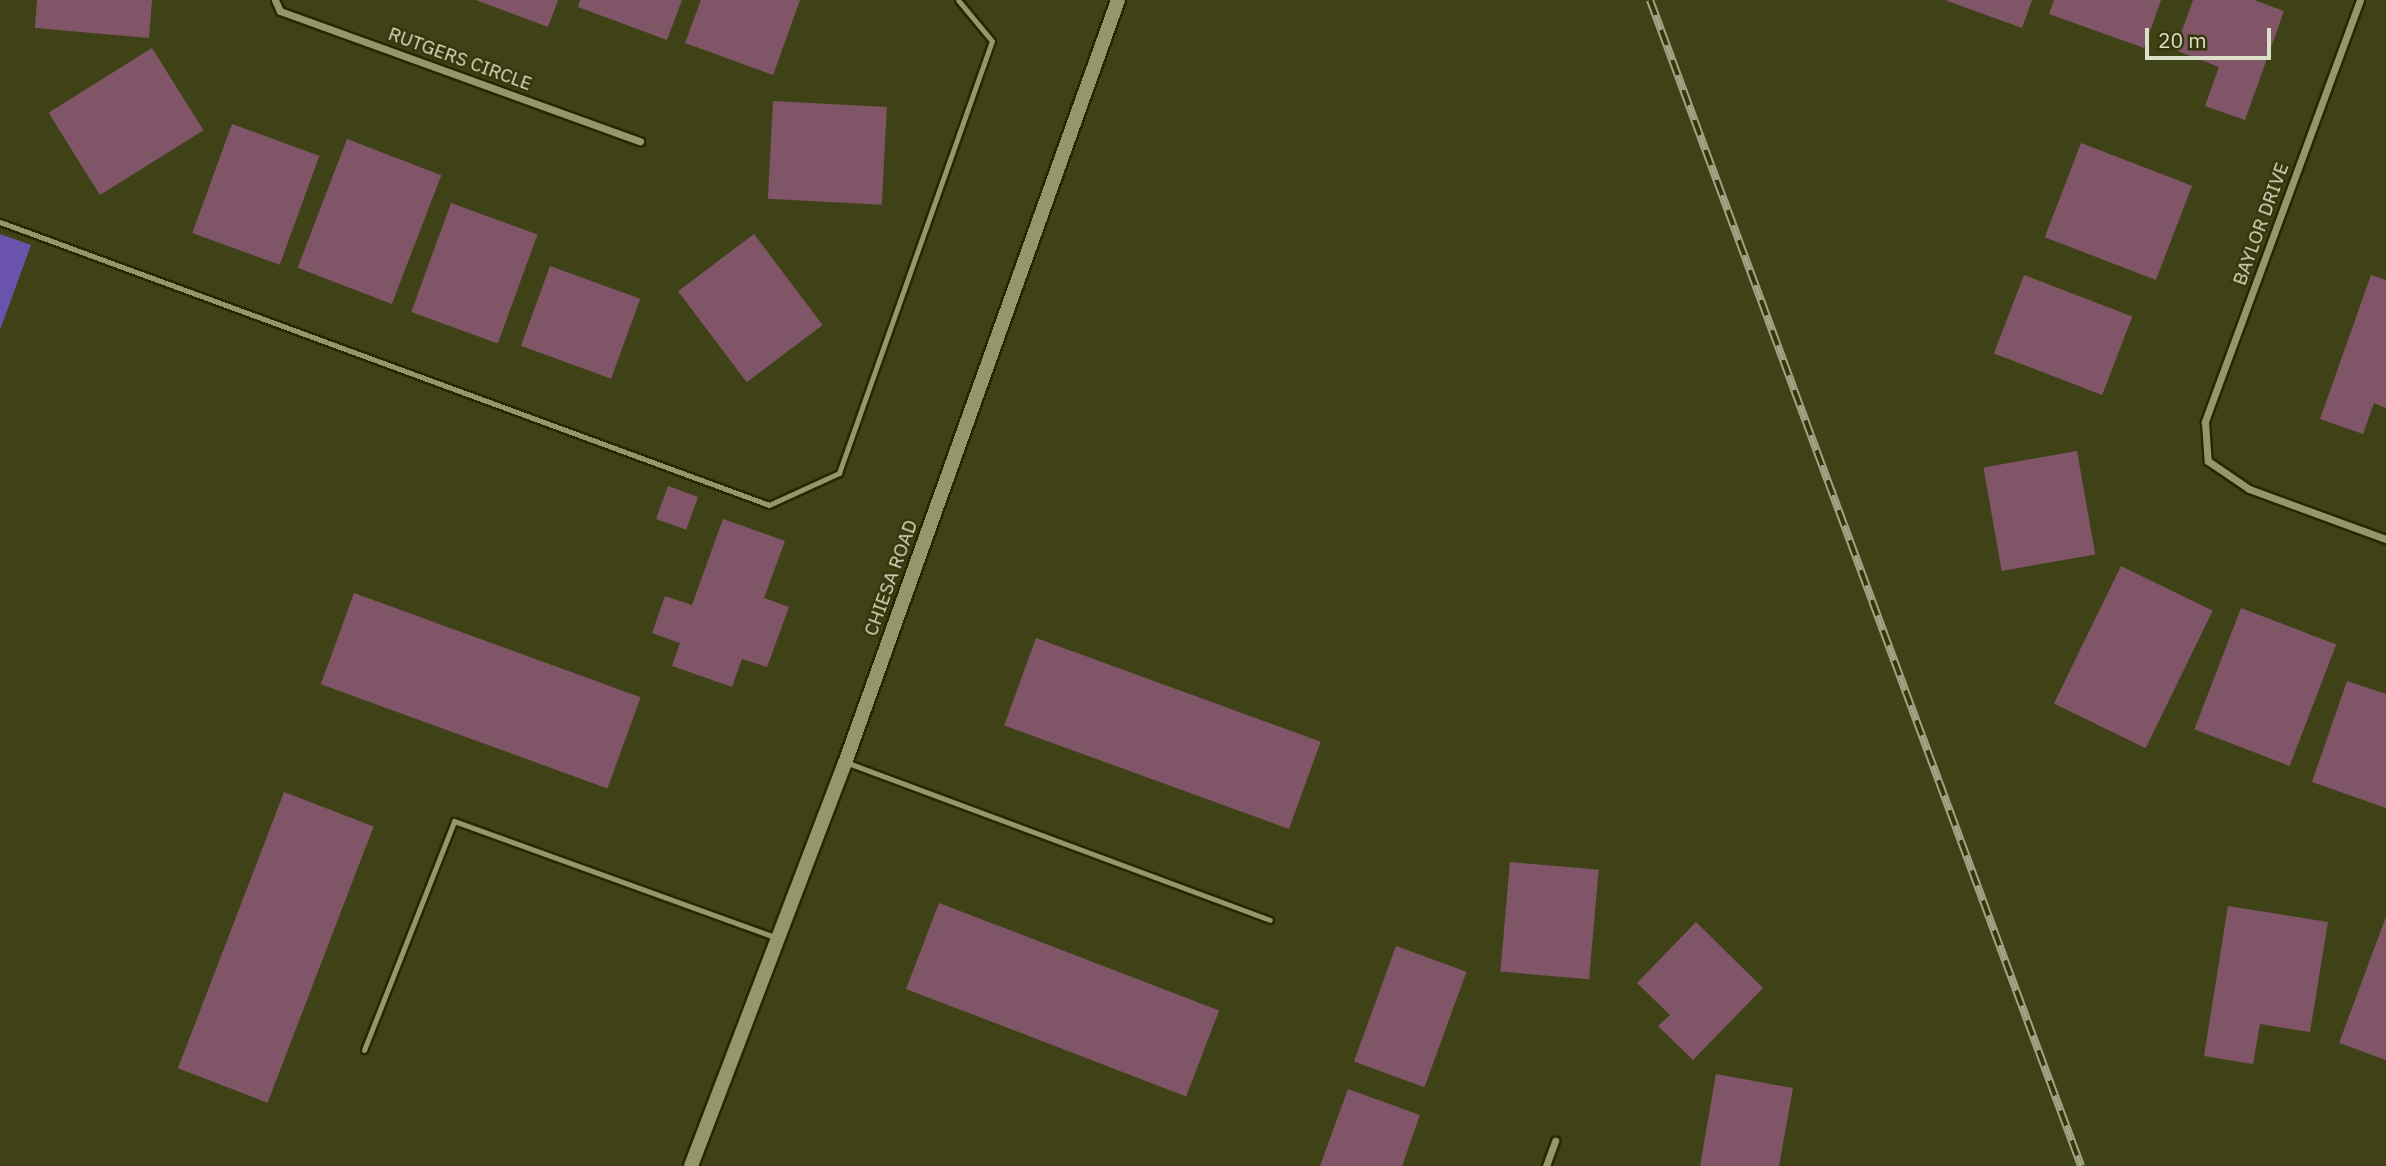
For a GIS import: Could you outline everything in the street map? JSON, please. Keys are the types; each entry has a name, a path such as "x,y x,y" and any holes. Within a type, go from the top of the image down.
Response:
{"main road":[{"name":"CHIESA ROAD","path":"691,1166 780,939 845,762 1118,0"}],"street":[{"name":"RUTGERS CIRCLE","path":"275,0 280,10 640,141"},
{"name":"BAYLOR DRIVE","path":"2360,0 2205,422 2208,461 2249,489 2386,539"},
{"path":"1546,1166 1555,1141"}],"lane":[{"path":"0,222 769,505 839,473 992,41 958,0"},
{"path":"845,762 1270,920"},
{"path":"364,1050 454,821 780,939"}],"shaded area":[{"path":"0,234 31,245 0,330"}],"building":[{"path":"37,0 152,0 149,38 35,28"},
{"path":"476,0 558,0 548,27"},
{"path":"580,0 682,0 667,40 578,7"},
{"path":"701,0 800,0 773,75 685,43"},
{"path":"1945,0 2032,0 2022,28"},
{"path":"2054,0 2161,0 2144,48 2049,14"},
{"path":"2193,0 2254,0 2284,11 2245,120 2205,106 2219,67 2175,50"},
{"path":"152,48 203,130 100,195 49,113"},
{"path":"773,101 887,107 882,205 768,199"},
{"path":"232,124 319,156 280,265 192,233"},
{"path":"347,139 441,175 392,304 298,268"},
{"path":"2081,143 2192,186 2156,280 2045,237"},
{"path":"451,203 537,234 498,343 411,312"},
{"path":"754,234 823,325 747,382 678,291"},
{"path":"550,266 640,299 611,379 521,346"},
{"path":"2024,275 2132,317 2102,395 1994,353"},
{"path":"2371,275 2386,280 2386,408 2374,403 2363,434 2320,419"},
{"path":"2077,451 2095,554 2002,571 1983,467"},
{"path":"668,486 698,497 686,530 656,519"},
{"path":"723,519 785,541 764,598 789,607 767,667 742,659 732,687 672,666 680,643 652,633 665,596 692,605"},
{"path":"2121,566 2213,611 2146,748 2054,704"},
{"path":"354,593 641,697 607,788 321,684"},
{"path":"2241,608 2336,645 2290,766 2194,729"},
{"path":"1036,638 1321,742 1289,829 1004,725"},
{"path":"2347,681 2386,694 2386,808 2312,782"},
{"path":"284,792 374,826 268,1103 178,1068"},
{"path":"1510,862 1599,870 1589,979 1500,972"},
{"path":"939,903 1219,1011 1186,1096 906,989"},
{"path":"2228,906 2328,922 2310,1032 2260,1024 2253,1064 2204,1056"},
{"path":"2386,917 2386,1060 2339,1043"},
{"path":"1696,922 1763,988 1693,1060 1658,1026 1670,1015 1637,983"},
{"path":"1396,946 1466,972 1424,1087 1354,1062"},
{"path":"1716,1074 1793,1088 1779,1166 1700,1166"},
{"path":"1348,1089 1420,1115 1402,1166 1320,1166"}],"railway":[{"path":"1650,0 2081,1166"}]}
